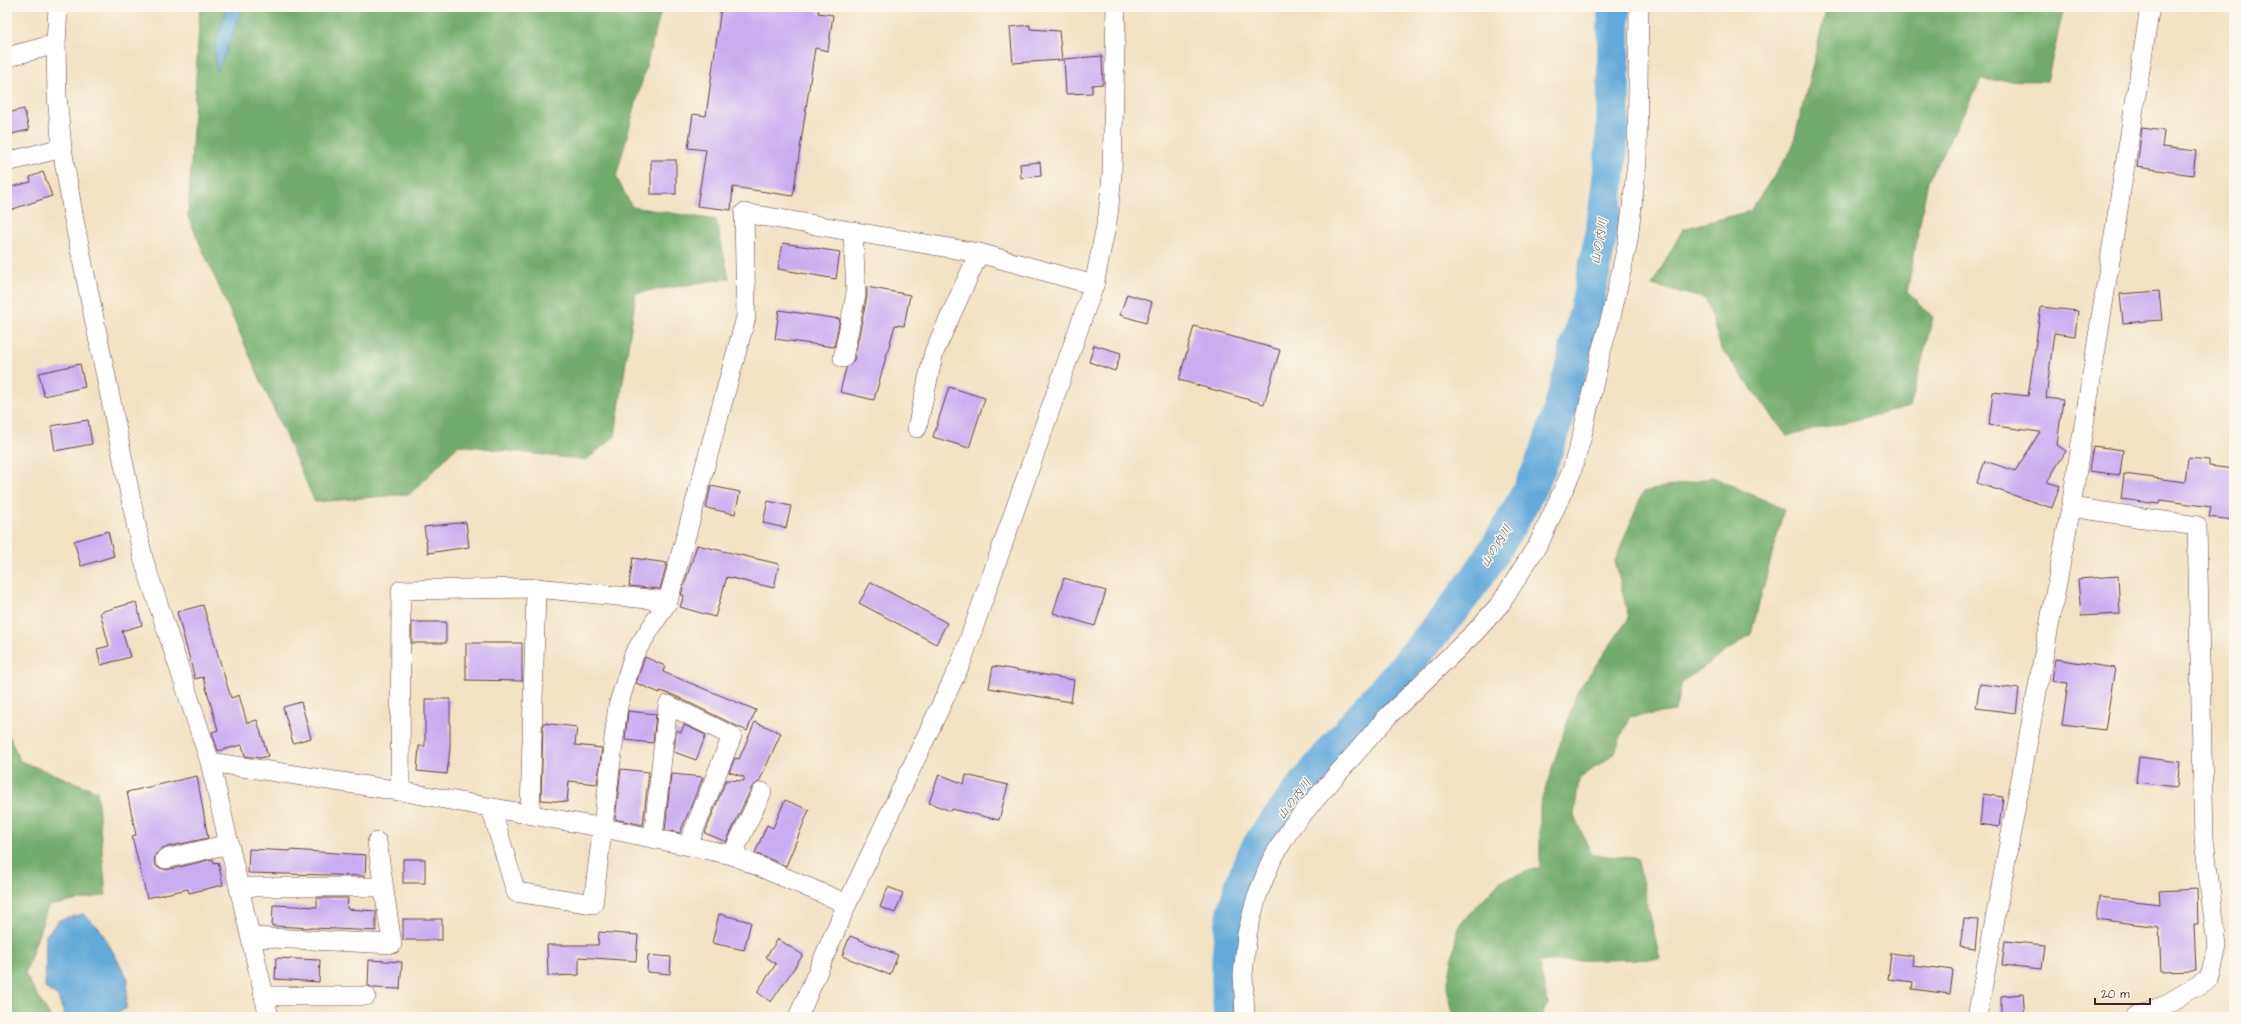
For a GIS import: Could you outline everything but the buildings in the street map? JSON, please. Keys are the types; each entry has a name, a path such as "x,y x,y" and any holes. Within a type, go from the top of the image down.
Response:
{"street":[{"path":"58,7 56,44 57,96 62,148 74,220 143,558 210,762 269,1017"},
{"path":"798,1017 847,904 961,663 1094,285 1105,236 1111,181 1116,7"},
{"path":"1244,1017 1243,975 1247,934 1257,896 1272,859 1292,826 1388,716 1478,630 1501,603 1540,541 1571,473 1582,436 1600,355 1621,279 1628,241 1637,162 1639,7"},
{"path":"1977,1017 2071,507 2150,7"},
{"path":"7,57 56,44"},
{"path":"7,162 62,148"},
{"path":"491,808 516,892 593,904 604,828 618,706 634,654 668,601 746,317 744,213 979,253 1094,285"},
{"path":"843,358 856,294 853,232"},
{"path":"917,428 934,352 979,253"},
{"path":"2071,507 2197,526 2204,839 2217,946 2210,978 2158,1009 2135,1017"},
{"path":"400,791 401,590 536,588 668,601"},
{"path":"530,814 536,588"},
{"path":"653,838 668,705 732,736 688,845"},
{"path":"210,762 400,791 604,828 732,854 847,904"},
{"path":"732,854 762,792"},
{"path":"251,937 392,944 377,842"},
{"path":"165,859 229,844"},
{"path":"239,887 383,887"},
{"path":"264,996 366,996"}],"green space":[{"path":"200,7 662,7 616,177 632,207 716,220 729,278 636,293 615,436 586,460 459,445 410,494 315,502 188,217"},
{"path":"1827,7 2064,7 2047,81 1981,80 1928,180 1907,292 1933,317 1910,407 1787,436 1721,348 1706,299 1652,285 1683,229 1750,211 1792,149"},
{"path":"1713,477 1784,509 1751,634 1682,682 1675,711 1629,717 1614,754 1579,779 1574,816 1592,855 1637,858 1660,959 1538,961 1548,1004 1540,1017 1454,1017 1447,988 1458,926 1500,881 1540,867 1540,805 1577,692 1629,618 1615,561 1643,492"},
{"path":"7,731 20,761 97,791 106,895 48,906 25,974 50,1017 7,1017"}],"water":[{"path":"227,7 243,7 225,54 216,72 215,47"},
{"path":"83,914 100,929 128,979 126,1009 104,1017 65,1017 58,997 45,988 46,935 59,920"}],"waterway":[{"name":"山の内川","path":"1230,1017 1228,996 1228,954 1230,933 1239,892 1246,871 1255,852 1268,831 1314,773 1427,641 1467,591 1487,563 1513,520 1536,476 1548,446 1563,399 1583,321 1594,273 1606,200 1612,134 1614,7"}]}
